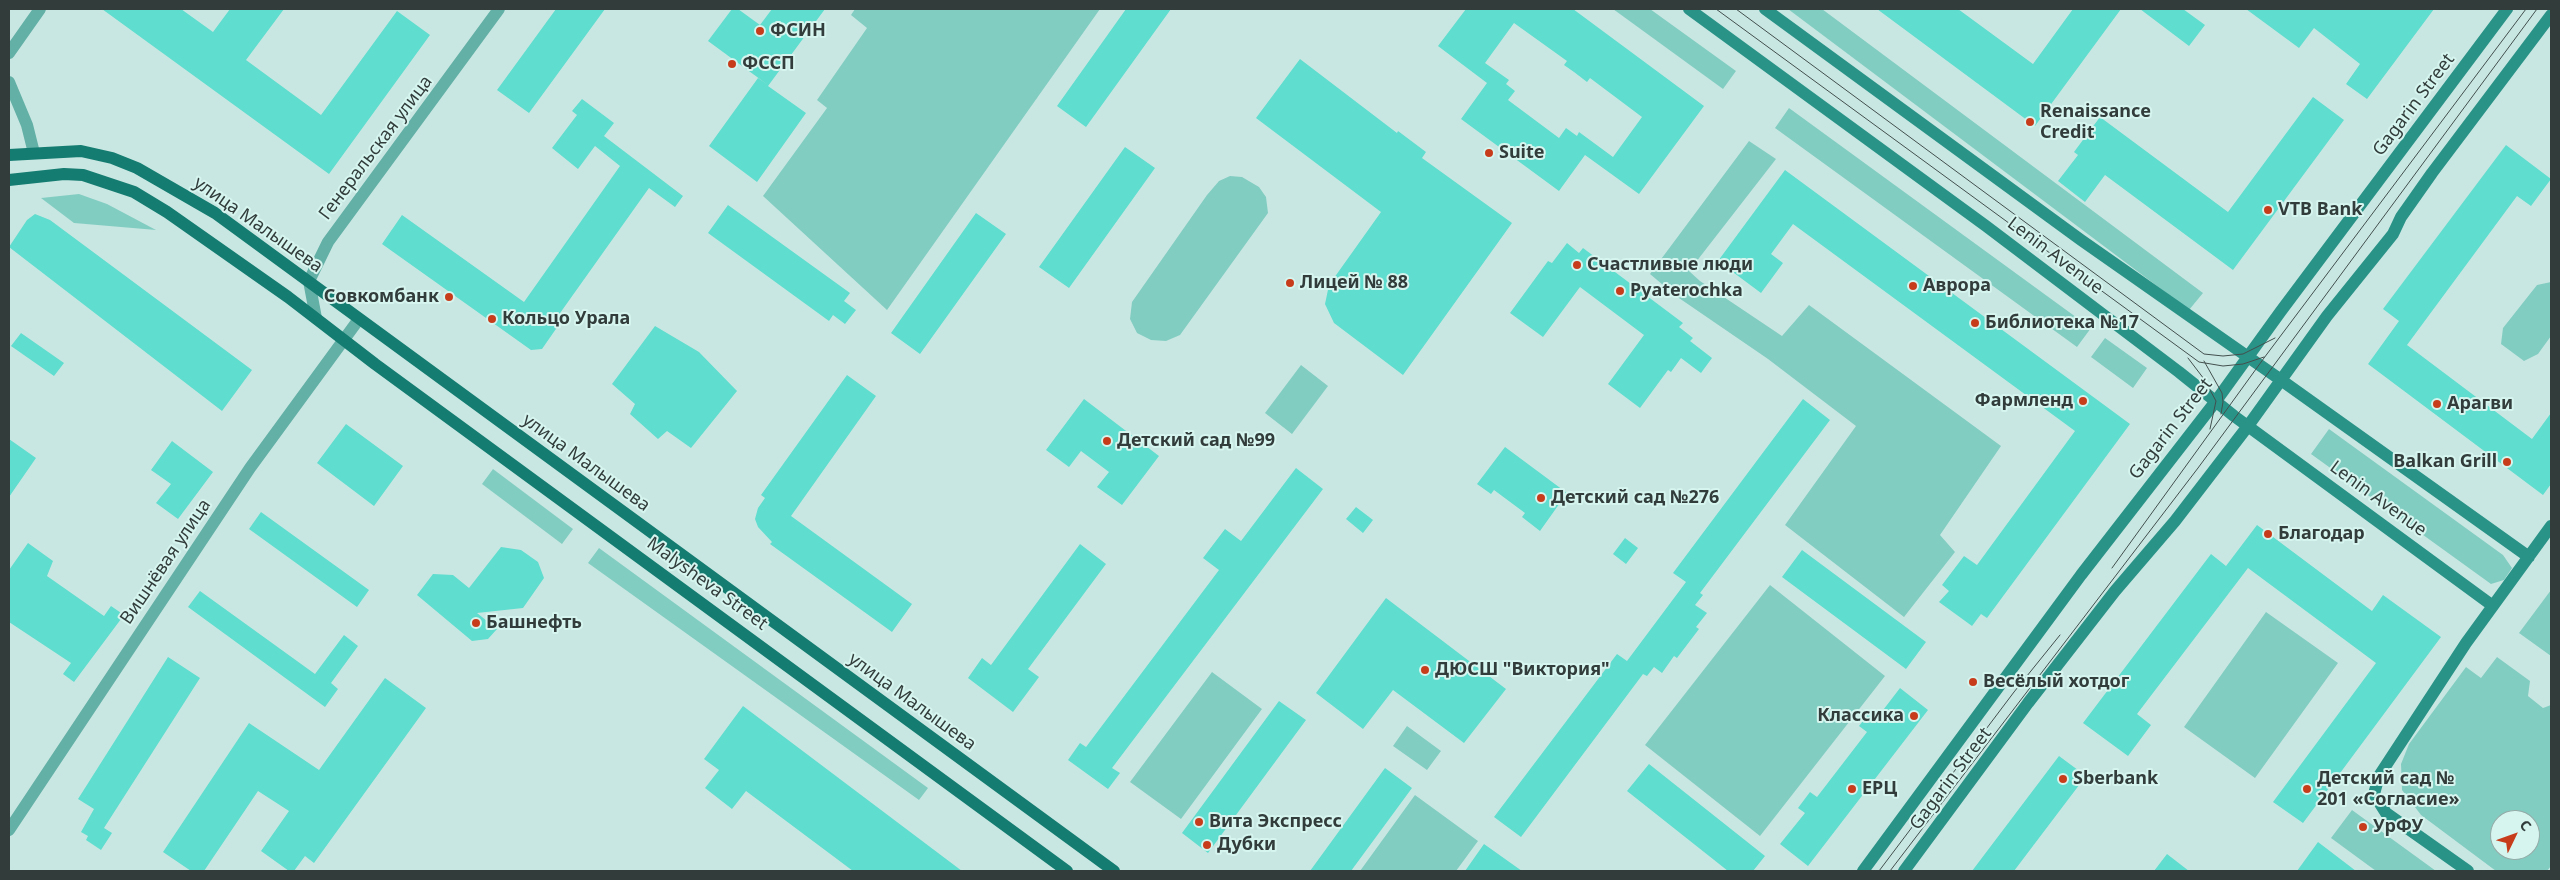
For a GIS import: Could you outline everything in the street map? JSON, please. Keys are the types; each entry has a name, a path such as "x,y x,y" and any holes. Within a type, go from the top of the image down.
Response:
{"main road":[{"name":"Lenin Avenue","path":"1689,9 1986,226 2248,426 2493,606"},
{"name":"Lenin Avenue","path":"1765,9 2081,240 2529,557"},
{"name":"Gagarin Street","path":"1863,871 1969,730 2081,575 2216,401 2507,9"},
{"name":"Gagarin Street","path":"1904,871 2028,703 2115,591 2175,521 2248,426 2327,316 2393,234 2401,217 2432,173 2551,15"},
{"name":"улица Малышева","path":"9,155 81,151 112,158 136,168 214,213 1114,871"},
{"path":"9,180 64,174 83,175 134,192 204,236 344,340"},
{"name":"Malysheva Street","path":"344,340 1067,871"},
{"path":"2468,871 2386,813 2374,794 2379,776 2466,643 2551,526"}],"street":[{"path":"9,52 40,9"},
{"name":"Генеральская улица","path":"309,281 328,242 499,9"},
{"path":"9,82 27,125 34,153"},
{"path":"309,281 316,318"},
{"name":"Вишнёвая улица","path":"9,830 250,468 359,319"}],"green space":[{"path":"855,9 1100,9 887,310 763,196 827,108 817,100 867,28 851,15"},
{"path":"1613,9 1650,9 1736,71 1723,89"},
{"path":"1788,9 1822,9 2203,293 2189,310"},
{"path":"1789,108 2091,328 2077,347 1775,128"},
{"path":"1749,141 1776,159 1689,271 1700,281 1782,336 1809,305 2001,446 1940,535 1955,552 1904,617 1785,525 1856,426 1768,359 1676,296 1650,274"},
{"path":"1230,176 1242,177 1259,187 1266,197 1268,213 1180,335 1166,341 1151,340 1137,333 1130,319 1132,302 1207,195 1219,181"},
{"path":"79,194 107,204 156,230 74,223 41,198"},
{"path":"2551,282 2551,336 2538,354 2524,361 2501,344 2503,328 2537,285"},
{"path":"2105,338 2147,368 2133,388 2091,357"},
{"path":"1301,365 1328,386 1292,434 1265,413"},
{"path":"2329,429 2503,555 2512,568 2504,580 2491,584 2311,454"},
{"path":"493,469 573,529 562,544 482,484"},
{"path":"599,548 928,788 919,800 588,563"},
{"path":"1770,585 1885,676 1760,836 1645,745"},
{"path":"2551,590 2551,656 2519,633"},
{"path":"2266,612 2338,663 2255,778 2184,727"},
{"path":"2497,657 2530,681 2528,696 2543,708 2551,705 2551,866 2547,871 2496,871 2421,815 2402,790 2401,764 2409,744 2466,667 2481,678"},
{"path":"1212,672 1262,709 1181,819 1130,782"},
{"path":"1407,726 1441,751 1427,770 1393,746"},
{"path":"1415,795 1478,841 1456,871 1360,871"},
{"path":"2352,810 2436,871 2376,871 2331,838"}],"building":[{"path":"102,9 181,9 213,32 230,9 284,9 246,60 321,115 397,11 430,35 329,174"},
{"path":"556,9 605,9 529,113 497,90"},
{"path":"732,9 738,9 760,25 772,9 825,9 768,86 806,113 757,182 709,146 758,78 768,85 708,41"},
{"path":"1126,9 1171,9 1086,127 1057,106"},
{"path":"1466,9 1573,9 1704,106 1639,194 1585,155 1559,191 1461,119 1487,83 1438,46","holes":["1514,23 1567,61 1564,65 1587,82 1590,78 1642,117 1613,157 1579,132 1577,136 1566,128 1559,138 1508,100 1515,91 1506,84 1509,80 1485,63"]},
{"path":"1877,9 1958,9 2033,64 2073,9 2121,9 2035,126"},
{"path":"2140,9 2183,9 2205,25 2189,46"},
{"path":"2246,9 2434,9 2367,99 2346,84 2360,64 2314,28 2299,48"},
{"path":"1300,59 1397,133 1398,131 1426,152 1422,158 1512,223 1403,375 1334,323 1325,304 1329,285 1381,212 1256,118"},
{"path":"2313,97 2344,120 2233,270 2105,175 2085,202 2058,181 2078,155 2074,152 2100,117 2228,212"},
{"path":"582,99 614,123 604,136 683,196 675,207 649,188 553,323 558,326 542,349 531,350 382,244 402,215 524,302 620,166 595,146 578,169 552,148 577,115 572,111"},
{"path":"2506,145 2551,179 2531,206 2517,196 2407,345 2532,439 2551,413 2551,484 2543,495 2368,364 2399,321 2383,309"},
{"path":"1125,147 1155,168 1069,288 1039,267"},
{"path":"1785,170 2130,424 1987,618 1981,614 1972,626 1939,602 1949,591 1942,585 1964,556 1977,565 2075,431 1793,224 1771,254 1783,263 1761,293 1718,261"},
{"path":"728,205 850,293 844,301 856,310 845,324 833,315 829,321 708,233"},
{"path":"976,213 1006,234 920,354 891,333"},
{"path":"35,214 50,220 252,370 222,411 9,247 27,220"},
{"path":"1567,243 1579,253 1583,248 1683,323 1679,327 1693,338 1690,341 1712,358 1701,373 1681,358 1671,372 1668,370 1640,408 1608,384 1644,335 1580,287 1543,337 1510,313 1548,261 1552,263"},
{"path":"655,326 699,352 737,391 691,448 667,431 658,439 630,414 635,404 612,384"},
{"path":"21,333 64,363 54,376 11,346"},
{"path":"847,375 876,396 791,516 912,604 892,632 770,544 772,542 758,527 755,519 758,508 765,498 761,495"},
{"path":"1084,399 1159,456 1122,505 1097,487 1109,472 1081,451 1069,467 1046,450"},
{"path":"1803,399 1830,420 1700,593 1703,595 1695,605 1707,613 1696,627 1699,629 1677,658 1674,656 1662,673 1654,667 1647,676 1643,674 1521,837 1494,817 1617,654 1627,661 1686,582 1673,573"},
{"path":"346,424 403,466 374,506 317,463"},
{"path":"9,439 36,458 9,497"},
{"path":"172,441 213,472 178,519 156,503 171,484 151,470"},
{"path":"1505,447 1567,493 1540,531 1522,517 1525,513 1494,490 1491,494 1477,484"},
{"path":"1296,468 1323,489 1112,768 1120,773 1108,789 1068,760 1080,743 1086,747 1219,570 1203,558 1225,529 1241,541"},
{"path":"1356,507 1373,520 1363,533 1346,519"},
{"path":"261,512 369,590 357,607 249,529"},
{"path":"2257,525 2372,611 2383,595 2441,637 2303,823 2273,802 2376,663 2248,568 2137,714 2151,725 2128,756 2083,723 2211,554 2226,566"},
{"path":"1625,538 1638,548 1626,564 1613,554"},
{"path":"28,543 53,561 47,576 104,616 111,606 124,615 74,682 63,674 71,663 9,622 9,570"},
{"path":"1080,544 1106,564 1028,669 1039,677 1013,712 968,678 982,658 991,665"},
{"path":"501,547 521,550 538,562 544,578 523,608 477,613 497,629 488,639 472,641 417,595 433,574 453,575 469,588"},
{"path":"1802,550 1926,642 1906,669 1782,577"},
{"path":"200,591 315,674 344,635 358,646 331,683 338,689 325,707 188,607"},
{"name":"ДЮСШ \"Виктория\"","path":"1386,598 1506,689 1464,743 1393,690 1363,729 1316,693"},
{"path":"168,657 200,678 104,828 112,833 101,850 86,840 88,836 81,832 94,809 78,799"},
{"path":"385,678 426,708 314,863 305,856 294,871 289,871 261,851 289,811 258,791 204,871 191,871 163,852 249,723 319,770"},
{"path":"1900,688 1928,710 1808,866 1780,844 1805,813 1798,808 1810,792 1817,797 1867,732 1859,726 1870,712 1877,718"},
{"path":"1279,701 1306,720 1208,853 1182,833"},
{"path":"743,706 962,871 853,871 746,791 732,809 705,788 719,770 704,759"},
{"path":"2059,756 2086,776 2014,871 1972,871"},
{"path":"1649,764 1765,856 1753,871 1728,871 1627,791"},
{"path":"1385,768 1412,788 1351,871 1310,871"},
{"path":"2318,842 2356,871 2297,871"},
{"path":"1484,844 1522,871 1465,871"},
{"path":"2167,854 2189,871 2154,871"}],"tram line":[{"path":"1716,9 2199,362 2223,366 2243,364 2264,357"},
{"path":"1736,9 2204,354 2223,356 2243,354 2275,338"},
{"path":"2112,568 2264,358 2526,9"},
{"path":"1890,871 2198,468 2537,9"},
{"path":"2188,358 2204,379 2216,401 2210,429"},
{"path":"2204,361 2222,393 2221,414"},
{"path":"1879,871 2014,692 2060,635"}],"place":[{"name":"ФСИН","path":"760,31"},
{"name":"ФССП","path":"732,64"},
{"name":"Renaissance Credit","path":"2030,122"},
{"name":"Suite","path":"1489,153"},
{"name":"VTB Bank","path":"2268,210"},
{"name":"Счастливые люди","path":"1577,265"},
{"name":"Лицей № 88","path":"1290,283"},
{"name":"Аврора","path":"1913,286"},
{"name":"Pyaterochka","path":"1620,291"},
{"name":"Совкомбанк","path":"449,297"},
{"name":"Кольцо Урала","path":"492,319"},
{"name":"Библиотека №17","path":"1975,323"},
{"name":"Фармленд","path":"2083,401"},
{"name":"Арагви","path":"2437,404"},
{"name":"Детский сад №99","path":"1107,441"},
{"name":"Balkan Grill","path":"2507,462"},
{"name":"Детский сад №276","path":"1541,498"},
{"name":"Благодар","path":"2268,534"},
{"name":"Башнефть","path":"476,623"},
{"name":"ДЮСШ \"Виктория\"","path":"1425,670"},
{"name":"Весёлый хотдог","path":"1973,682"},
{"name":"Классика","path":"1914,716"},
{"name":"Sberbank","path":"2063,779"},
{"name":"ЕРЦ","path":"1852,789"},
{"name":"Детский сад № 201 «Согласие»","path":"2307,789"},
{"name":"Вита Экспресс","path":"1199,822"},
{"name":"УрФУ","path":"2363,827"},
{"name":"Дубки","path":"1207,845"}]}
